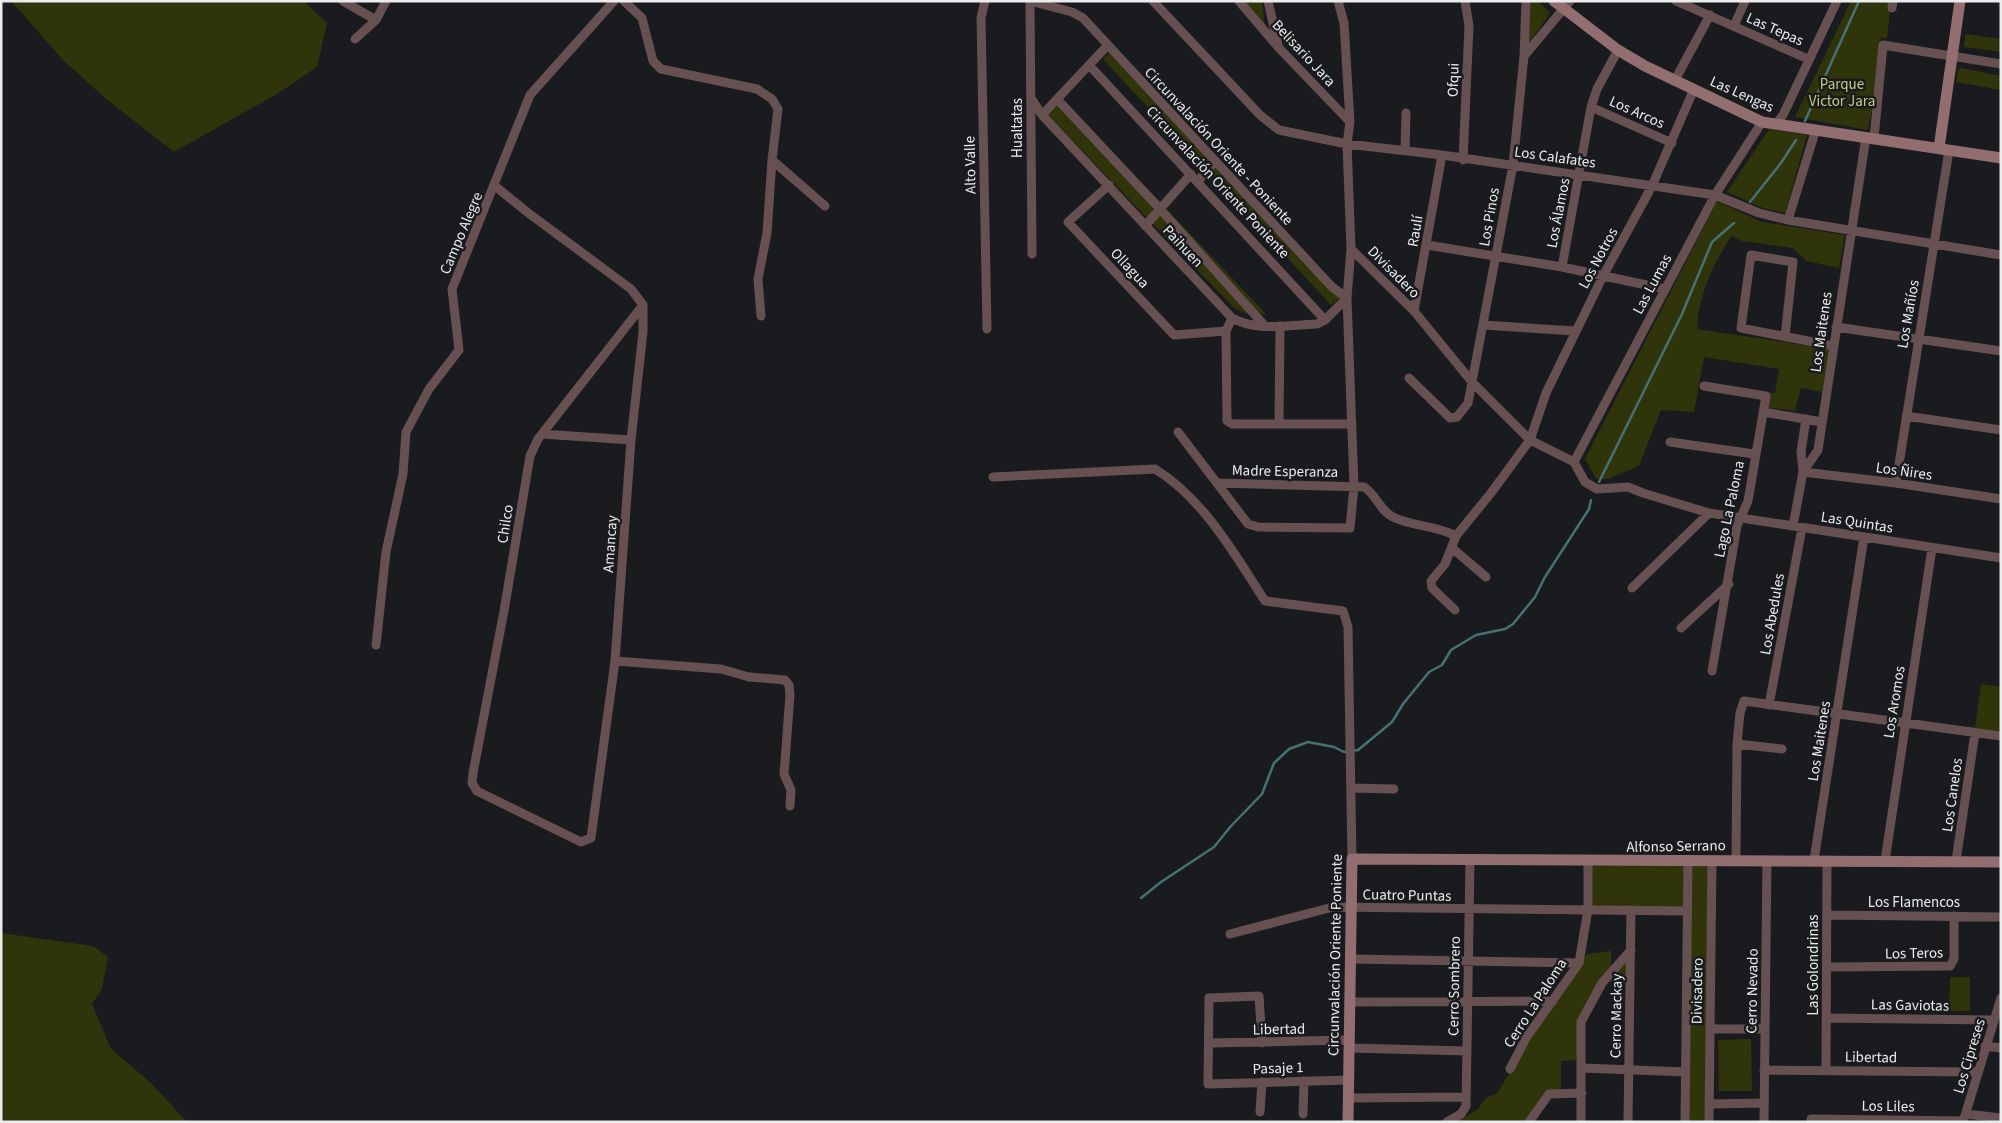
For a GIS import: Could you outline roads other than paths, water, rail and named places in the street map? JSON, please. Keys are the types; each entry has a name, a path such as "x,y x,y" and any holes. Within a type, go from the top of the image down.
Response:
{"street":[{"path":"343,1 376,20"},
{"path":"355,39 376,20 386,1"},
{"name":"Campo Alegre","path":"376,644 386,552 403,474 406,432 429,389 459,350 452,289 530,96 614,1"},
{"path":"624,1 642,18 653,61 661,69 758,90 772,99 778,109 767,233 758,279 762,316"},
{"name":"Alto Valle","path":"985,1 981,18 987,329"},
{"name":"Circunvalación Oriente - Poniente","path":"1030,1 1072,12 1083,18 1214,162 1332,287 1347,298"},
{"name":"Hualtatas","path":"1030,1 1032,254"},
{"name":"Belisario Jara","path":"1239,1 1279,48 1350,122"},
{"path":"1268,1 1279,48"},
{"name":"Divisadero","path":"1338,1 1344,23 1350,122 1347,144 1351,249 1414,311 1472,382 1530,440 1574,462"},
{"name":"Ofqui","path":"1463,160 1469,26 1465,1"},
{"name":"Los Pinos","path":"1409,378 1446,416 1452,419 1459,416 1468,403 1513,165 1524,56 1526,1"},
{"name":"Las Lengas","path":"1554,1 1567,6 1618,50 1645,66 1762,122 1816,128 2001,158"},
{"name":"Las Tepas","path":"1676,1 1808,59"},
{"path":"1734,26 1745,1"},
{"path":"1774,124 1783,115 1837,1"},
{"name":"Los Mañíos","path":"1896,483 1935,244 1960,1"},
{"name":"Los Calafates","path":"1159,3 1260,115 1279,130 1347,144 1442,155 1463,160 1513,165 1715,195 1759,213 1788,220 2001,254"},
{"path":"1524,56 1567,6"},
{"path":"1675,80 1710,16"},
{"name":"Los Maitenes","path":"1797,527 1802,472 1818,450 1851,231 1870,137 1883,45 1953,57"},
{"path":"1042,115 1107,46"},
{"name":"Los Álamos","path":"1562,267 1591,107 1618,50"},
{"path":"1953,57 2001,64"},
{"name":"Circunvalación Oriente Poniente","path":"1089,65 1325,320"},
{"name":"Los Notros","path":"1456,536 1530,440 1546,393 1603,276 1652,186 1694,89"},
{"name":"Paihuen","path":"1031,98 1042,115 1232,318 1245,325 1265,326 1317,324 1325,320"},
{"path":"1057,99 1160,209 1265,326"},
{"name":"Los Arcos","path":"1591,107 1672,143"},
{"path":"1405,151 1406,113"},
{"name":"Las Lumas","path":"1574,462 1715,195 1762,122"},
{"path":"1788,220 1816,128"},
{"name":"Raulí","path":"1414,311 1442,155"},
{"path":"772,160 825,206"},
{"path":"1145,226 1160,209 1214,162"},
{"name":"Ollagua","path":"1108,185 1068,222 1174,335 1226,331"},
{"path":"495,186 631,289 643,305"},
{"path":"1427,244 1562,267 1665,289"},
{"path":"1178,432 1248,524 1258,527 1350,528 1354,486 1347,298 1351,249"},
{"path":"1786,337 1793,262 1751,255 1741,328 1786,337 1834,346"},
{"path":"1325,320 1347,298"},
{"name":"Chilco","path":"472,783 530,456 542,434 643,305"},
{"name":"Amancay","path":"472,783 477,790 573,839 581,842 591,838 615,661 632,440 643,332 643,305"},
{"path":"1232,318 1226,331 1227,420 1232,424 1352,424"},
{"path":"1483,324 1575,331"},
{"path":"1279,423 1280,326"},
{"path":"1836,327 2001,351"},
{"path":"1704,386 1766,396 1763,412 1822,422"},
{"name":"Lago La Paloma","path":"1712,671 1729,584 1737,526 1748,501 1754,454 1763,412"},
{"path":"1906,416 2001,430"},
{"path":"1802,472 1801,452 1806,419"},
{"path":"542,434 632,440"},
{"path":"1670,442 1754,454"},
{"name":"Las Quintas","path":"1574,462 1585,482 1596,488 1628,487 1709,513 2001,558"},
{"name":"Circunvalación Oriente Poniente","path":"993,478 1155,469 1175,481 1223,537 1266,601 1343,611 1348,627 1352,755 1348,1122"},
{"name":"Los Ñires","path":"1802,472 1896,483 2001,499"},
{"name":"Madre Esperanza","path":"1216,483 1354,486"},
{"path":"1354,486 1367,488 1380,507 1394,518 1441,528 1456,536 1445,564 1431,581 1430,585 1455,610"},
{"path":"1632,588 1709,513"},
{"name":"Los Abedules","path":"1769,705 1797,527"},
{"name":"Los Maitenes","path":"1814,860 1864,537"},
{"path":"1452,548 1486,577"},
{"name":"Los Aromos","path":"1885,861 1904,723 1932,548"},
{"path":"1681,628 1729,584"},
{"path":"615,661 721,669 749,677 785,680 789,684 790,695 784,774 791,790 790,806"},
{"path":"1736,860 1738,744 1740,713 1744,701 2001,736"},
{"name":"Los Canelos","path":"1956,861 1975,733"},
{"path":"1738,744 1782,749"},
{"path":"1351,788 1394,789"},
{"name":"Alfonso Serrano","path":"1352,859 1588,862 1827,860 2001,862"},
{"name":"Divisadero","path":"1708,1122 1712,860"},
{"name":"Cerro Nevado","path":"1764,1122 1767,860"},
{"name":"Las Golondrinas","path":"1826,1070 1827,860"},
{"name":"Cerro Sombrero","path":"1447,1122 1464,1111 1466,1097 1470,861"},
{"name":"Divisadero","path":"1685,1122 1688,861"},
{"name":"Cerro La Paloma","path":"1510,1069 1526,1038 1579,963 1588,910 1588,862"},
{"name":"Cuatro Puntas","path":"1230,934 1333,907 1687,911"},
{"name":"Cerro Mackay","path":"1628,1122 1631,910"},
{"name":"Los Flamencos","path":"1827,915 2001,917"},
{"name":"Los Teros","path":"1827,967 1950,966 1954,959 1954,916"},
{"path":"1581,1122 1581,1022 1602,983 1631,950"},
{"path":"1351,959 1579,963"},
{"path":"1209,1043 1208,998 1259,996 1262,1043"},
{"name":"Los Cipreses","path":"1964,1119 2001,998"},
{"path":"1350,1002 1553,1002"},
{"name":"Las Gaviotas","path":"1826,1018 1994,1020"},
{"path":"1710,1029 1765,1030"},
{"name":"Libertad","path":"1209,1043 1349,1044 1467,1050"},
{"name":"Pasaje 1","path":"1209,1043 1208,1084 1349,1080"},
{"path":"1985,1046 2001,1048"},
{"path":"1582,1068 1686,1072"},
{"name":"Libertad","path":"1764,1070 1978,1072"},
{"path":"1302,1114 1304,1081"},
{"path":"1260,1112 1262,1082"},
{"path":"1531,1120 1549,1094 1582,1094"},
{"path":"1349,1098 1466,1097"},
{"path":"1709,1104 1764,1103"},
{"name":"Los Liles","path":"1811,1120 1902,1121 2001,1118"}],"waterway":[{"path":"1805,121 1859,1"},
{"path":"1750,202 1781,163 1796,140"},
{"path":"1599,482 1682,314 1712,242 1734,223"},
{"path":"1141,898 1161,882 1214,847 1262,794 1274,763 1289,749 1308,742 1334,747 1344,752 1358,750 1392,722 1403,704 1429,672 1442,665 1451,650 1476,635 1505,629 1513,624 1535,597 1545,577 1589,509 1591,500"}],"park label":[{"name":"Parque Victor Jara","path":"1842,92"}]}
